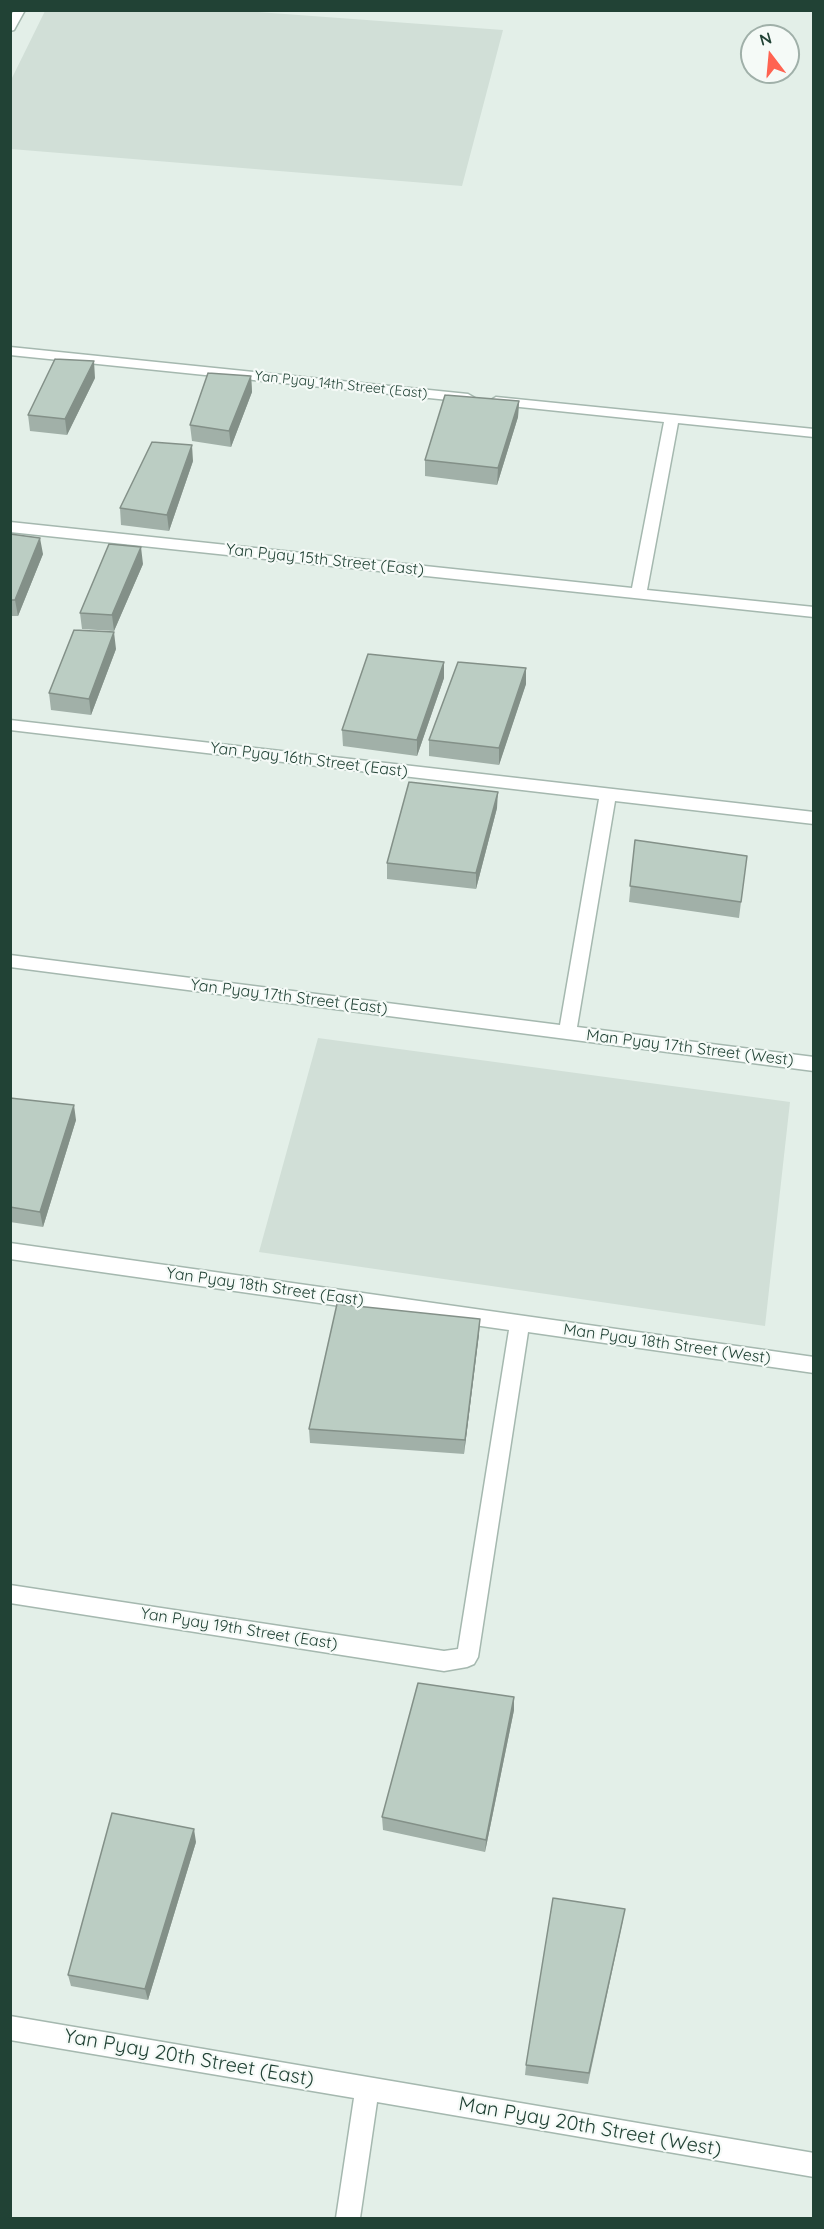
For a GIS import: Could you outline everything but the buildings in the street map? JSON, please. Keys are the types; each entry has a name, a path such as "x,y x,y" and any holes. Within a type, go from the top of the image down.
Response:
{"street":[{"path":"10,28 20,10"},
{"name":"Yan Pyay 14th Street (East)","path":"10,351 813,433"},
{"path":"639,593 672,418"},
{"name":"Yan Pyay 15th Street (East)","path":"10,527 813,612"},
{"name":"Yan Pyay 16th Street (East)","path":"10,726 813,818"},
{"path":"567,1032 608,794"},
{"name":"Yan Pyay 17th Street (East)","path":"10,961 567,1032"},
{"name":"Man Pyay 17th Street (West)","path":"567,1032 813,1064"},
{"name":"Yan Pyay 18th Street (East)","path":"10,1251 520,1323"},
{"name":"Man Pyay 18th Street (West)","path":"520,1323 813,1365"},
{"name":"Yan Pyay 19th Street (East)","path":"10,1594 444,1660 467,1657 520,1323"},
{"name":"Yan Pyay 20th Street (East)","path":"10,2028 367,2089"},
{"path":"348,2218 367,2089"},
{"name":"Man Pyay 20th Street (West)","path":"367,2089 813,2165"}],"shaded area":[{"path":"45,11 244,11 503,30 462,186 11,149 11,80"},
{"path":"318,1038 790,1102 765,1326 259,1252"}]}
